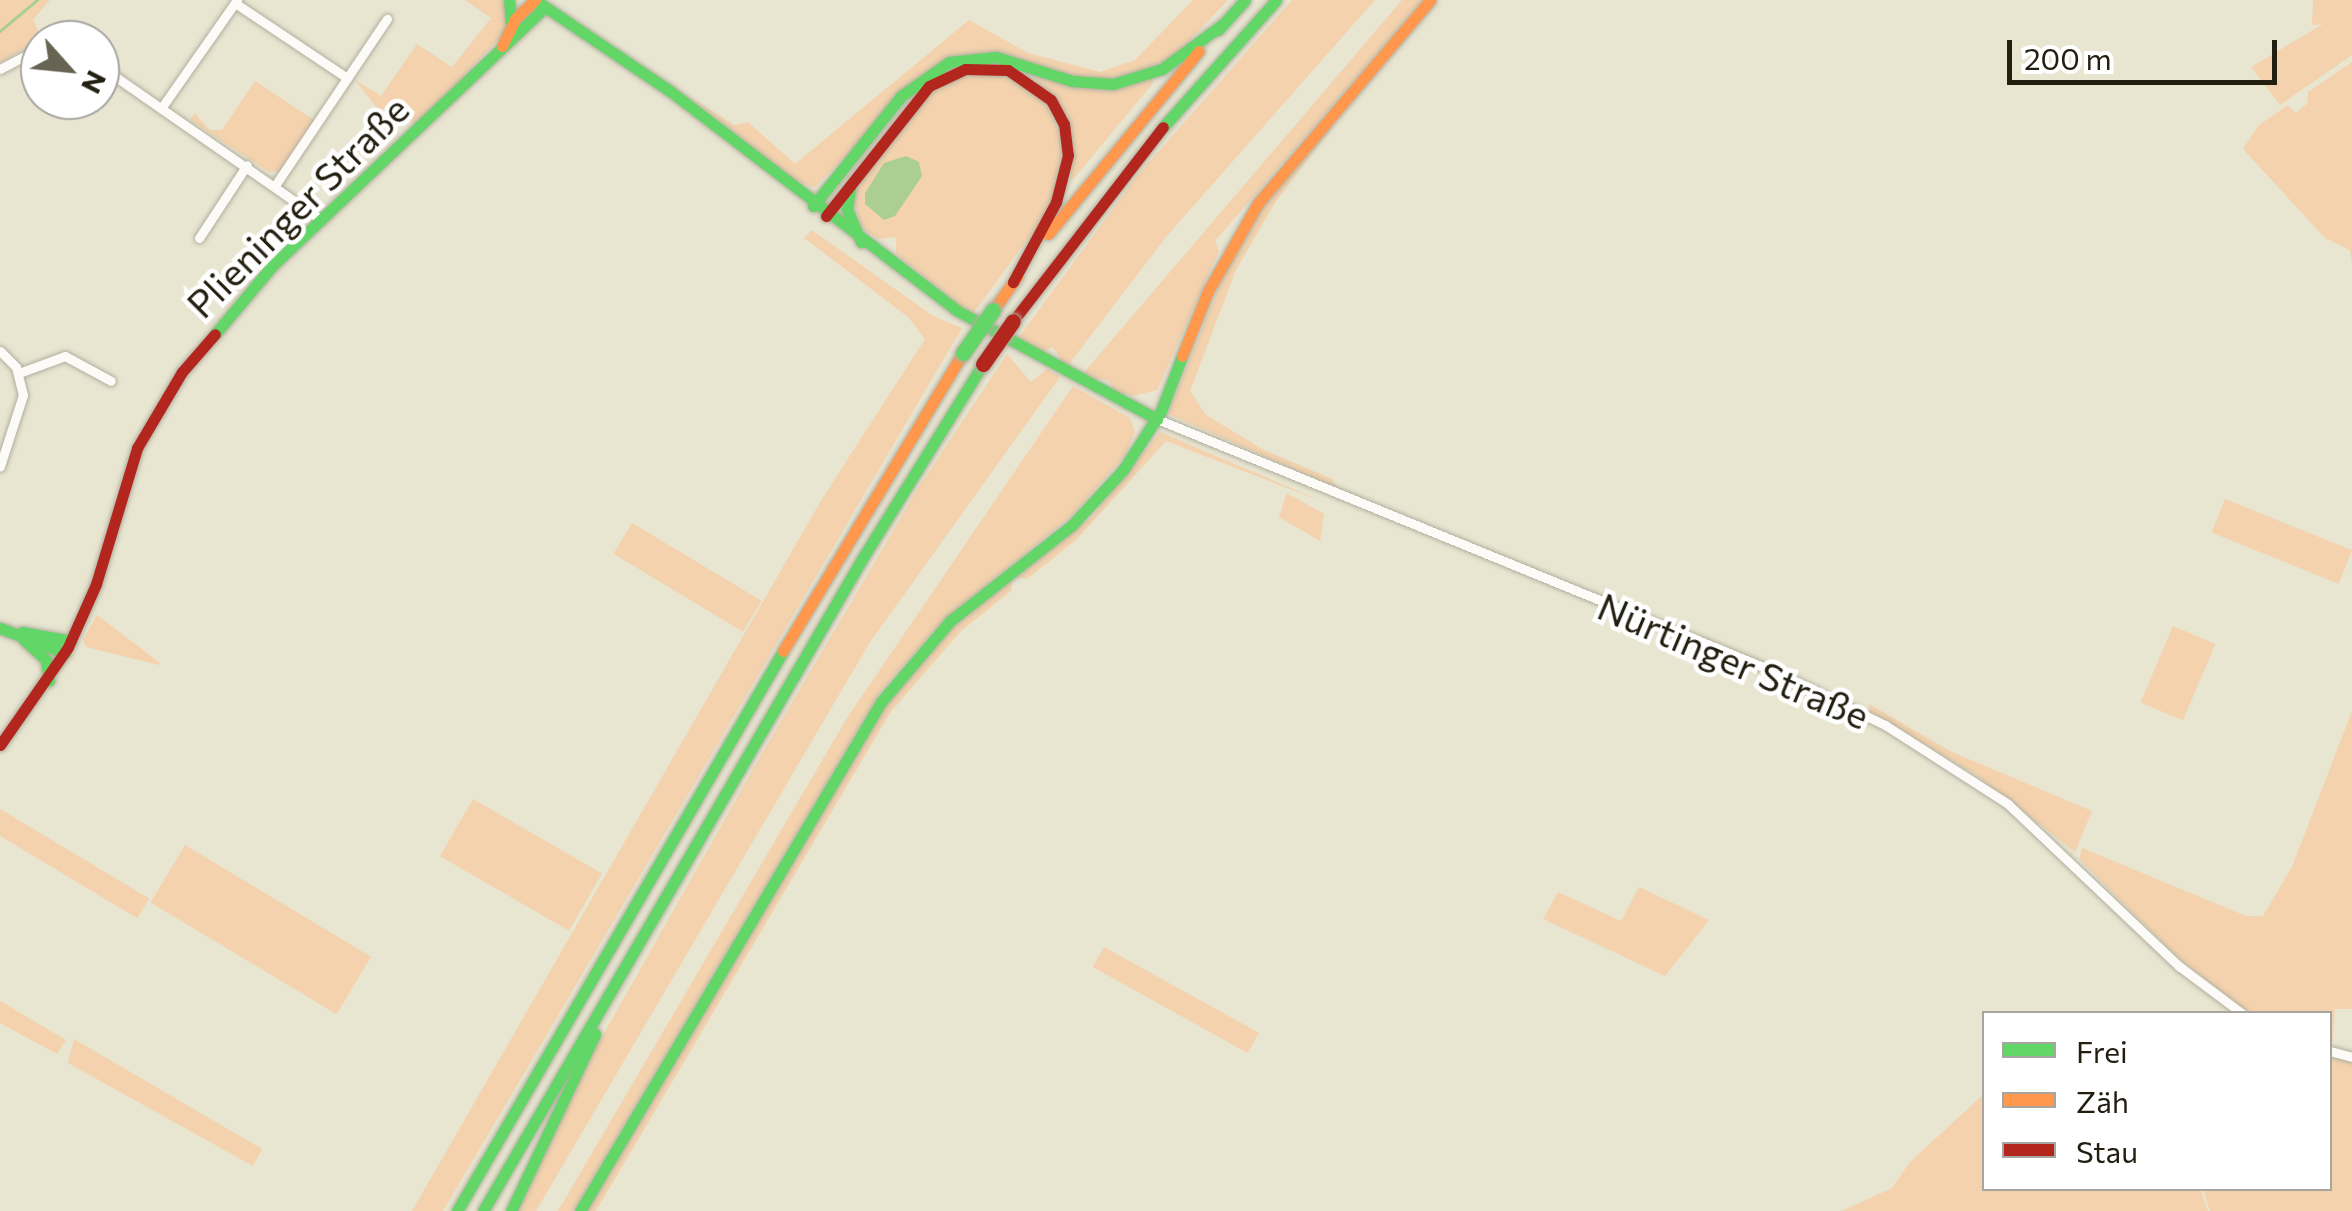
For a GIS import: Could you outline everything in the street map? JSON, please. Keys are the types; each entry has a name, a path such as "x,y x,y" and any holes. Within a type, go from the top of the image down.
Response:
{"main road":[{"path":"509,0 510,26"},
{"path":"458,1211 848,538 963,354 1093,176 1246,0"},
{"path":"483,1211 887,516 983,364 1151,140 1276,0"},
{"path":"580,1211 888,691 950,621 1097,502 1156,419 1208,291 1258,203 1430,0"},
{"path":"538,2 670,91 861,242 998,336 1156,419"},
{"name":"Plieninger Straße","path":"502,46 510,26 538,2"},
{"name":"Plieninger Straße","path":"0,745 49,682 68,647 152,417 232,309 320,219 502,46 538,2"},
{"path":"820,211 901,96 948,62 996,57 1072,81 1118,84 1166,67 1223,24"},
{"path":"820,211 853,180 910,104 942,78 984,67 1032,82 1062,120 1068,160 1053,208 1013,282"},
{"path":"853,180 847,210 861,242"},
{"path":"6,630 68,647"},
{"path":"6,630 42,655 49,682"},
{"path":"510,1211 615,984"}],"street":[{"path":"162,107 236,2 347,78"},
{"path":"276,184 387,18"},
{"path":"120,79 276,184 320,219"},
{"path":"199,238 247,165"},
{"path":"0,351 19,373 22,402 0,466"},
{"path":"19,373 65,356 111,381"},
{"name":"Nürtinger Straße","path":"1156,419 1760,666 1885,725 2008,804 2179,966 2239,1011"}],"shaded area":[{"path":"0,0 50,0 33,20 20,20 20,51 0,63"},
{"path":"465,0 507,0 506,31 417,126 386,105 381,113 355,80 381,96 417,44 452,67 491,18"},
{"path":"1193,0 1228,0 1175,56 1122,79 937,63 814,188 791,178 689,96 734,125 748,122 795,164 969,20 1028,53 1100,72 1135,60"},
{"path":"1292,0 1375,0 1166,237 1066,368 1053,347 1041,353 1017,340 1137,176"},
{"path":"1402,0 1423,0 1215,241 1219,251 1157,390 1133,396 1115,391 1109,381 1082,375"},
{"path":"2313,0 2352,0 2352,55 2280,105 2251,67 2323,24 2312,25"},
{"path":"2352,62 2352,265 2350,250 2325,238 2243,149 2258,126 2288,105 2295,113 2307,104 2308,92"},
{"path":"1032,72 1154,82 1071,182 1072,156"},
{"path":"1001,73 1045,101 1063,141 1058,184 1039,224 972,315 896,254 896,237 878,239 862,228 852,194 913,107 954,76"},
{"path":"255,81 314,120 281,171 269,172 190,120 195,113 209,130 222,130"},
{"path":"1328,123 1333,127 1276,201 1236,270 1190,391 1206,415 1264,450 1332,479 1337,488 1168,414 1229,263 1268,198"},
{"path":"906,156 919,162 922,176 895,216 884,220 865,204 865,193 884,163"},
{"path":"812,230 933,316 962,328 443,1211 412,1211 822,499 925,339 908,317 804,238"},
{"path":"1007,354 1031,382 1047,369 1060,377 870,642 536,1211 515,1211 594,1051 760,757 919,487"},
{"path":"1073,386 1130,418 1135,432 1125,455 1071,516 943,620 880,692 573,1211 558,1211 847,718"},
{"path":"1160,432 1331,505 1166,441 1076,540 1027,579 1017,577 1092,517"},
{"path":"1287,493 1324,514 1320,541 1279,517"},
{"path":"2225,499 2352,550 2339,584 2212,532"},
{"path":"632,523 761,601 743,632 613,554"},
{"path":"1011,581 1012,590 960,632 890,713 596,1211 587,1211 881,711 941,638"},
{"path":"97,615 159,665 86,647 83,640"},
{"path":"2173,626 2215,644 2183,720 2141,702"},
{"path":"1869,704 1952,752 2092,811 2075,852 1976,775 1870,712"},
{"path":"2352,711 2352,1009 2335,1009 2332,1047 2332,1011 2249,1011 2236,1004 2174,954 2079,859 2082,848 2246,916 2263,916 2292,867"},
{"path":"473,799 602,874 569,931 440,856"},
{"path":"0,809 149,899 137,918 0,836"},
{"path":"185,845 371,957 336,1014 150,902"},
{"path":"1639,887 1709,920 1665,976 1543,919 1558,892 1621,921"},
{"path":"1104,947 1259,1033 1248,1053 1093,967"},
{"path":"0,1001 66,1040 57,1054 0,1023"},
{"path":"74,1039 262,1149 253,1166 68,1063"},
{"path":"2332,1057 2352,1062 2352,1211 2210,1211 2204,1191 2332,1191"},
{"path":"1982,1096 1982,1191 2201,1191 2208,1211 1842,1211 1892,1188 1910,1162"}],"waterway":[{"path":"0,31 37,0"}],"traffic: fast":[{"path":"509,0 511,22"},
{"path":"535,0 670,91 956,310 1157,419"},
{"path":"1218,30 1245,0"},
{"path":"1163,127 1276,0"},
{"path":"215,334 272,266 545,7"},
{"path":"813,206 901,96 949,62 996,57 1072,81 1113,84 1162,69 1223,24"},
{"path":"850,189 847,209 861,242"},
{"path":"963,353 993,310"},
{"path":"580,1211 881,702 950,621 1072,525 1123,470 1161,411 1182,356"},
{"path":"483,1211 862,559 983,364"},
{"path":"0,628 65,653"},
{"path":"22,632 71,641"},
{"path":"24,640 46,660 49,681"},
{"path":"457,1211 783,651"},
{"path":"511,1211 595,1034"}],"traffic: slow":[{"path":"502,46 515,19 535,0"},
{"path":"1182,356 1208,291 1258,203 1430,0"},
{"path":"1048,234 1199,51"},
{"path":"993,310 1017,277"},
{"path":"783,651 963,353"}],"traffic: jam":[{"path":"826,216 929,86 965,69 1008,70 1051,100 1064,124 1068,155 1056,202 1013,282"},
{"path":"1013,321 1163,127"},
{"path":"983,364 1013,321"},
{"path":"0,745 68,647 96,584 137,448 182,372 215,334"}]}
